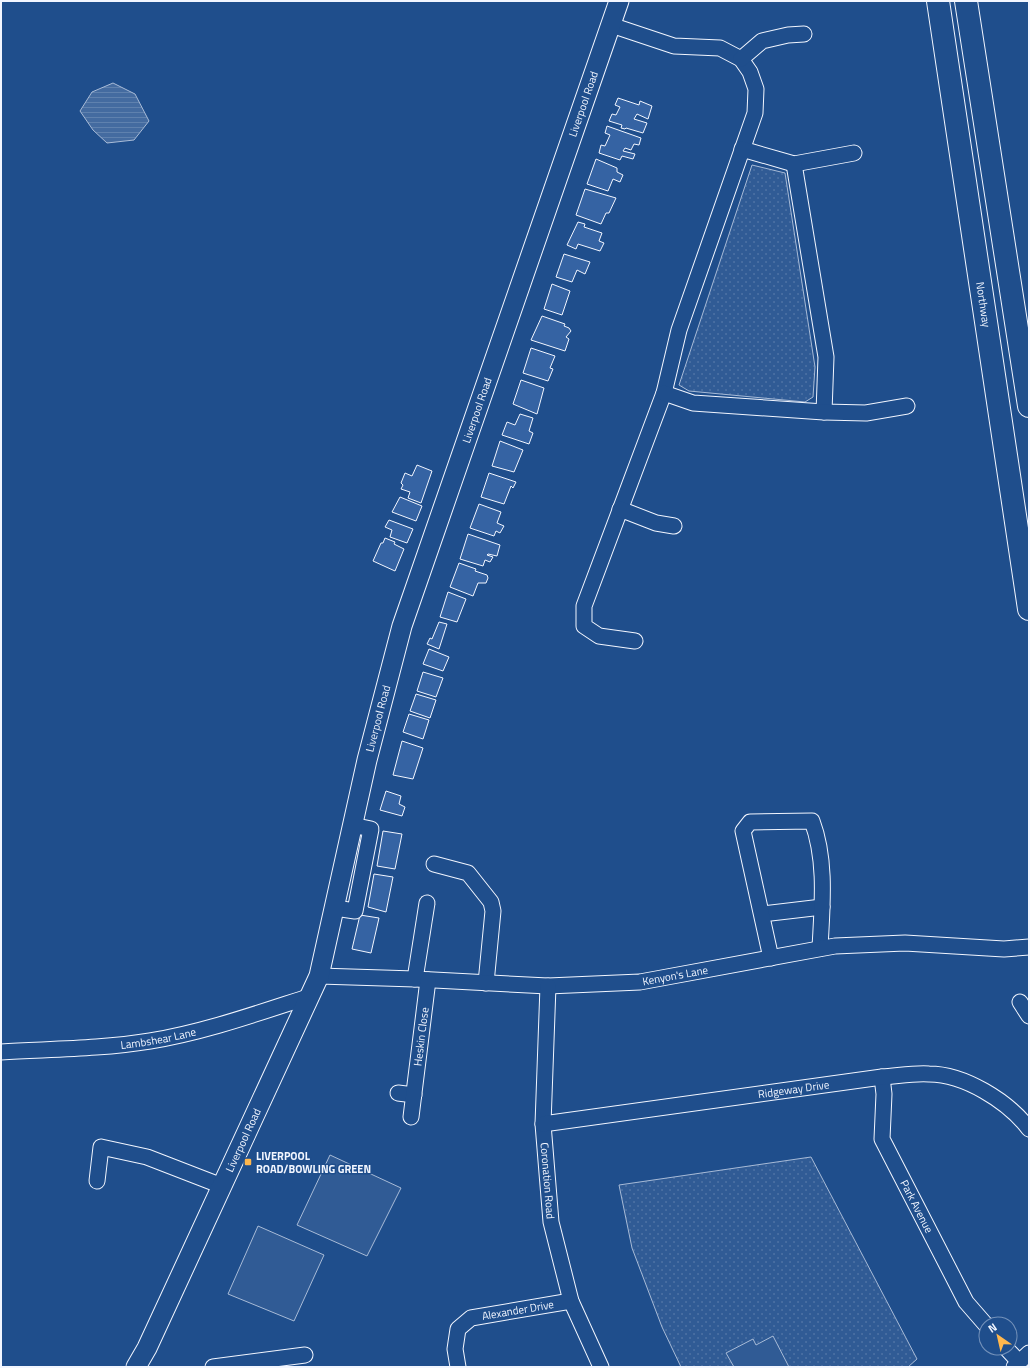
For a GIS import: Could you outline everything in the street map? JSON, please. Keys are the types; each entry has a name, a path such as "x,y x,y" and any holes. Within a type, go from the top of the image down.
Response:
{"highway":[{"name":"Northway","path":"938,1 1029,609"},
{"path":"966,1 1029,406"}],"main road":[{"name":"Liverpool Road","path":"136,1367 311,996 319,976 384,689 402,626 619,1"}],"street":[{"path":"611,25 674,46 720,48 741,59 750,72 756,89 755,113 679,330 664,393 584,606 584,626 599,636 635,641"},
{"path":"741,59 762,41 788,35 804,34"},
{"path":"742,149 794,164 854,153"},
{"path":"794,164 826,357 824,412"},
{"path":"664,393 693,403 824,412 866,412 907,406"},
{"path":"620,509 656,523 674,526"},
{"path":"771,958 743,831 750,822 812,821 815,831 822,879 820,948"},
{"path":"434,864 468,873 492,902 493,911 486,983"},
{"name":"Heskin Close","path":"411,1117 414,1095 427,903"},
{"path":"762,914 822,907"},
{"name":"Kenyon's Lane","path":"319,976 422,979 548,986 640,982 835,946 905,943 1004,949 1029,947"},
{"name":"Coronation Road","path":"548,986 543,1124 551,1222 571,1301 601,1367"},
{"name":"Lambshear Lane","path":"1,1052 95,1047 148,1041 190,1033 311,996"},
{"path":"1020,1002 1029,1016"},
{"name":"Ridgeway Drive","path":"543,1124 882,1077 930,1074 951,1078 976,1086 1026,1118"},
{"name":"Park Avenue","path":"882,1077 884,1094 882,1139 966,1302 978,1316"},
{"path":"398,1093 414,1095"},
{"path":"97,1181 102,1147 147,1157 222,1186"},
{"name":"Alexander Drive","path":"458,1367 455,1349 458,1329 471,1318 571,1301"},
{"path":"213,1367 262,1364 305,1355"}],"shaded area":[{"path":"113,83 135,94 149,121 134,140 107,143 93,130 80,111 92,92"},
{"path":"752,165 785,173 815,367 813,397 805,402 689,391 679,385"},
{"path":"330,1155 401,1188 367,1256 297,1225"},
{"path":"811,1157 917,1359 908,1367 681,1367 662,1327 632,1248 619,1185"},
{"path":"258,1226 324,1255 294,1321 228,1294"},
{"path":"773,1336 789,1367 734,1367 726,1353 753,1339 756,1345"}],"building":[{"path":"618,98 639,105 640,101 652,106 648,119 637,114 634,119 647,123 643,133 621,128 622,125 609,121 612,114 616,115 620,107 615,105"},
{"path":"607,126 641,138 639,145 634,144 631,150 625,148 623,151 635,154 633,159 622,156 620,160 599,153 601,145 605,146 610,135 605,133"},
{"path":"596,159 617,168 617,172 623,175 620,182 613,179 608,191 587,184"},
{"path":"585,189 616,198 609,213 606,213 601,224 576,215"},
{"path":"578,222 585,224 584,227 602,233 599,241 604,243 600,251 578,244 576,249 567,245"},
{"path":"564,254 590,262 585,274 577,270 572,282 556,277"},
{"path":"552,284 570,291 562,315 544,309"},
{"path":"542,316 565,324 564,326 569,328 571,331 566,337 569,339 565,351 531,340"},
{"path":"531,348 555,356 550,368 553,369 548,381 523,373"},
{"path":"521,380 544,388 537,414 513,404"},
{"path":"520,414 533,418 529,431 533,433 529,444 502,435 507,422 515,425"},
{"path":"500,441 523,450 514,472 492,466"},
{"path":"417,465 432,471 421,503 408,498 410,492 401,489 403,485 401,483 405,473 412,476"},
{"path":"489,473 516,482 513,488 511,486 504,504 481,497"},
{"path":"400,497 422,506 416,521 392,512"},
{"path":"479,504 501,512 497,523 504,526 500,533 496,531 494,536 470,528"},
{"path":"389,520 413,529 407,543 390,537 392,530 385,527"},
{"path":"468,534 500,545 497,556 488,554 487,555 493,557 490,562 485,560 483,566 460,559"},
{"path":"385,538 395,542 394,544 404,549 395,571 373,561 381,543 383,543"},
{"path":"459,563 487,575 488,578 486,583 478,583 473,596 450,587"},
{"path":"448,592 466,599 457,622 440,617"},
{"path":"439,622 447,624 439,649 427,644 430,638 432,639"},
{"path":"429,649 449,657 443,671 423,664"},
{"path":"423,672 443,678 436,697 417,691"},
{"path":"416,694 436,700 430,718 410,711"},
{"path":"409,714 429,720 423,739 403,732"},
{"path":"402,741 423,748 413,779 393,775"},
{"path":"386,791 401,796 399,804 405,807 402,816 380,810"},
{"path":"383,831 402,834 395,869 377,866"},
{"path":"374,874 393,877 386,912 368,907"},
{"path":"360,915 379,918 371,953 352,949"}],"place":[{"name":"LIVERPOOL ROAD/BOWLING GREEN","path":"248,1162"}]}
